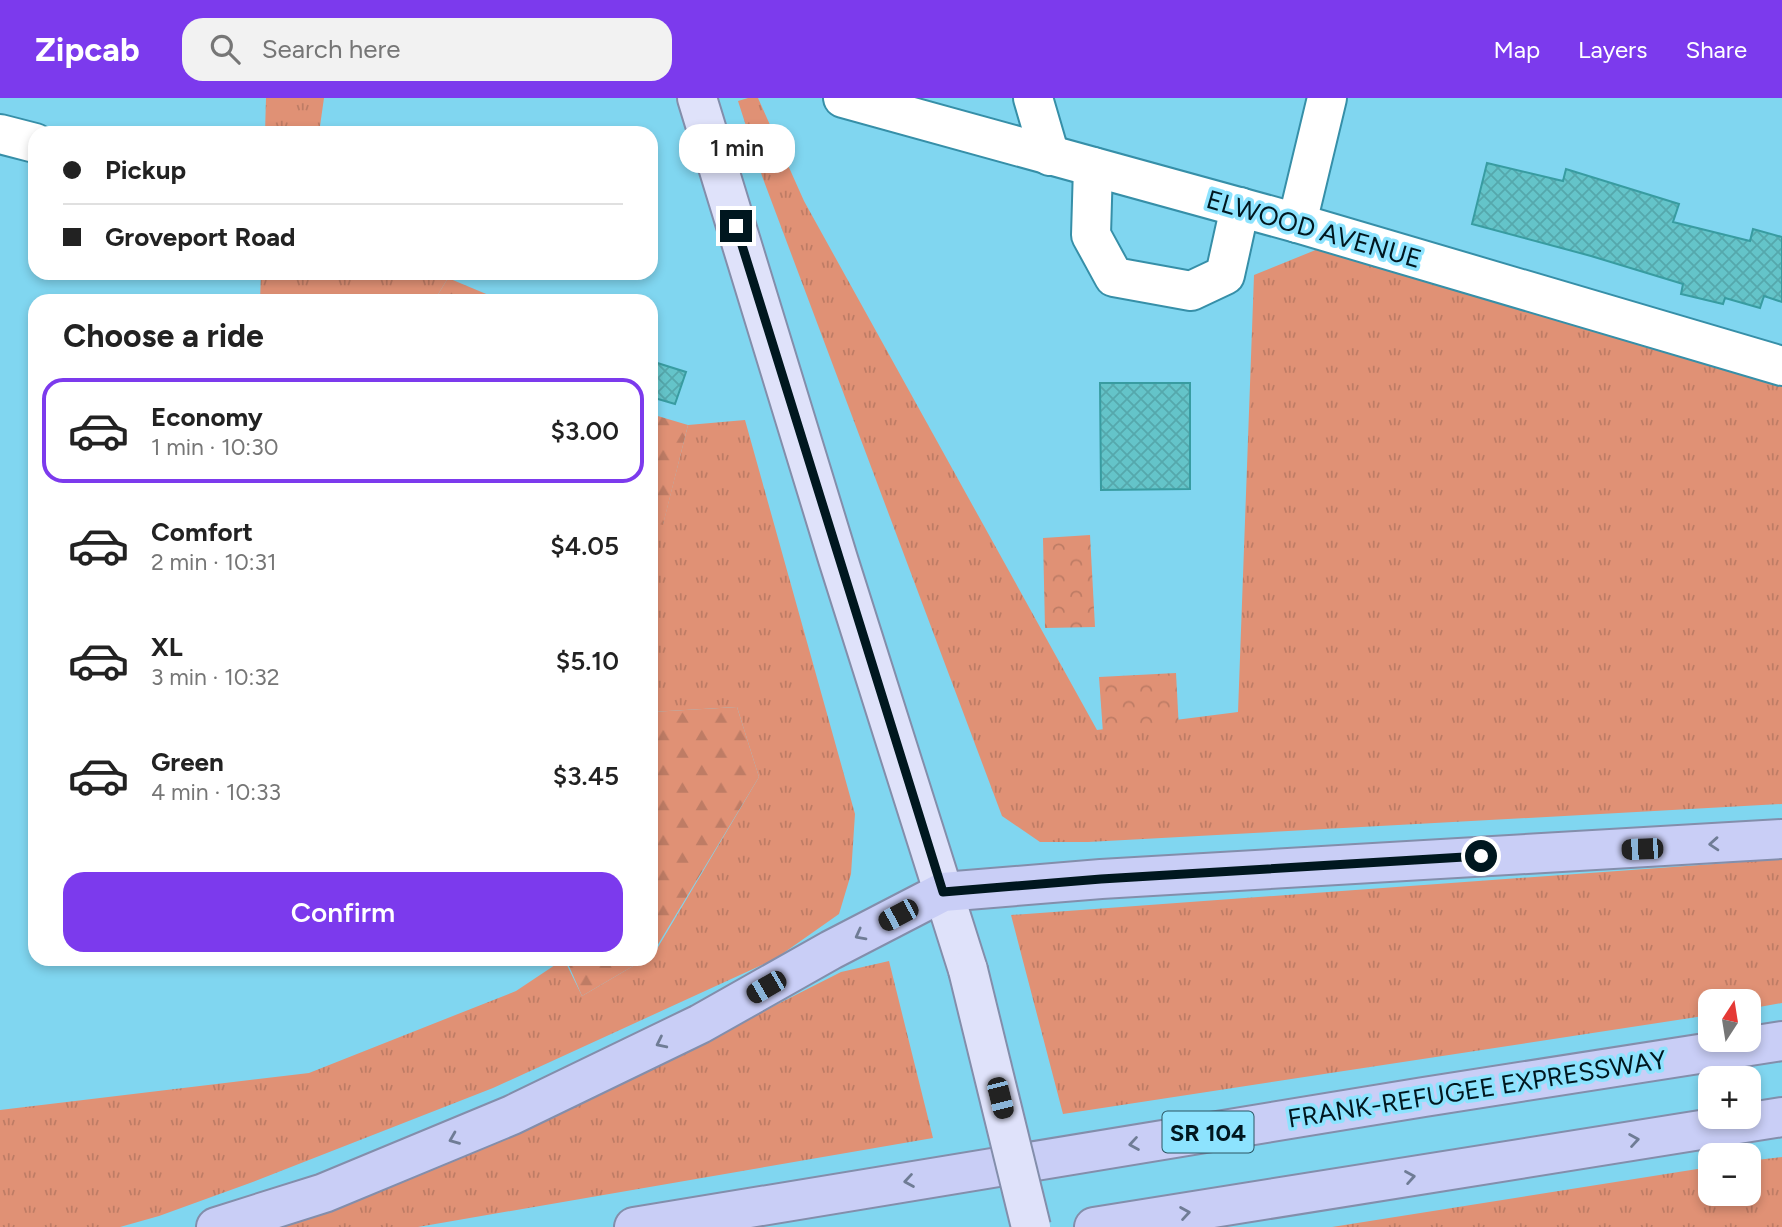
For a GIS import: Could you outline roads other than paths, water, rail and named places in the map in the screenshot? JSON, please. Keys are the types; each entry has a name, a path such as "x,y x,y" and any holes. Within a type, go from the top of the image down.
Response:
{"highway":[{"path":"216,1227 324,1193 512,1115 700,1024 831,950 943,892 1115,878 1782,839"},
{"name":"FRANK-REFUGEE EXPRESSWAY","path":"634,1227 1396,1101 1782,1041"},
{"path":"1094,1227 1782,1117"}],"main road":[{"path":"697,98 968,970 1031,1227"}],"street":[{"name":"ELWOOD AVENUE","path":"844,98 1297,223 1782,366"},
{"path":"1033,98 1051,156"},
{"path":"1297,223 1327,98"},
{"path":"0,134 28,141"},
{"path":"1093,167 1091,235 1114,277 1191,291 1225,275 1240,207"}]}
